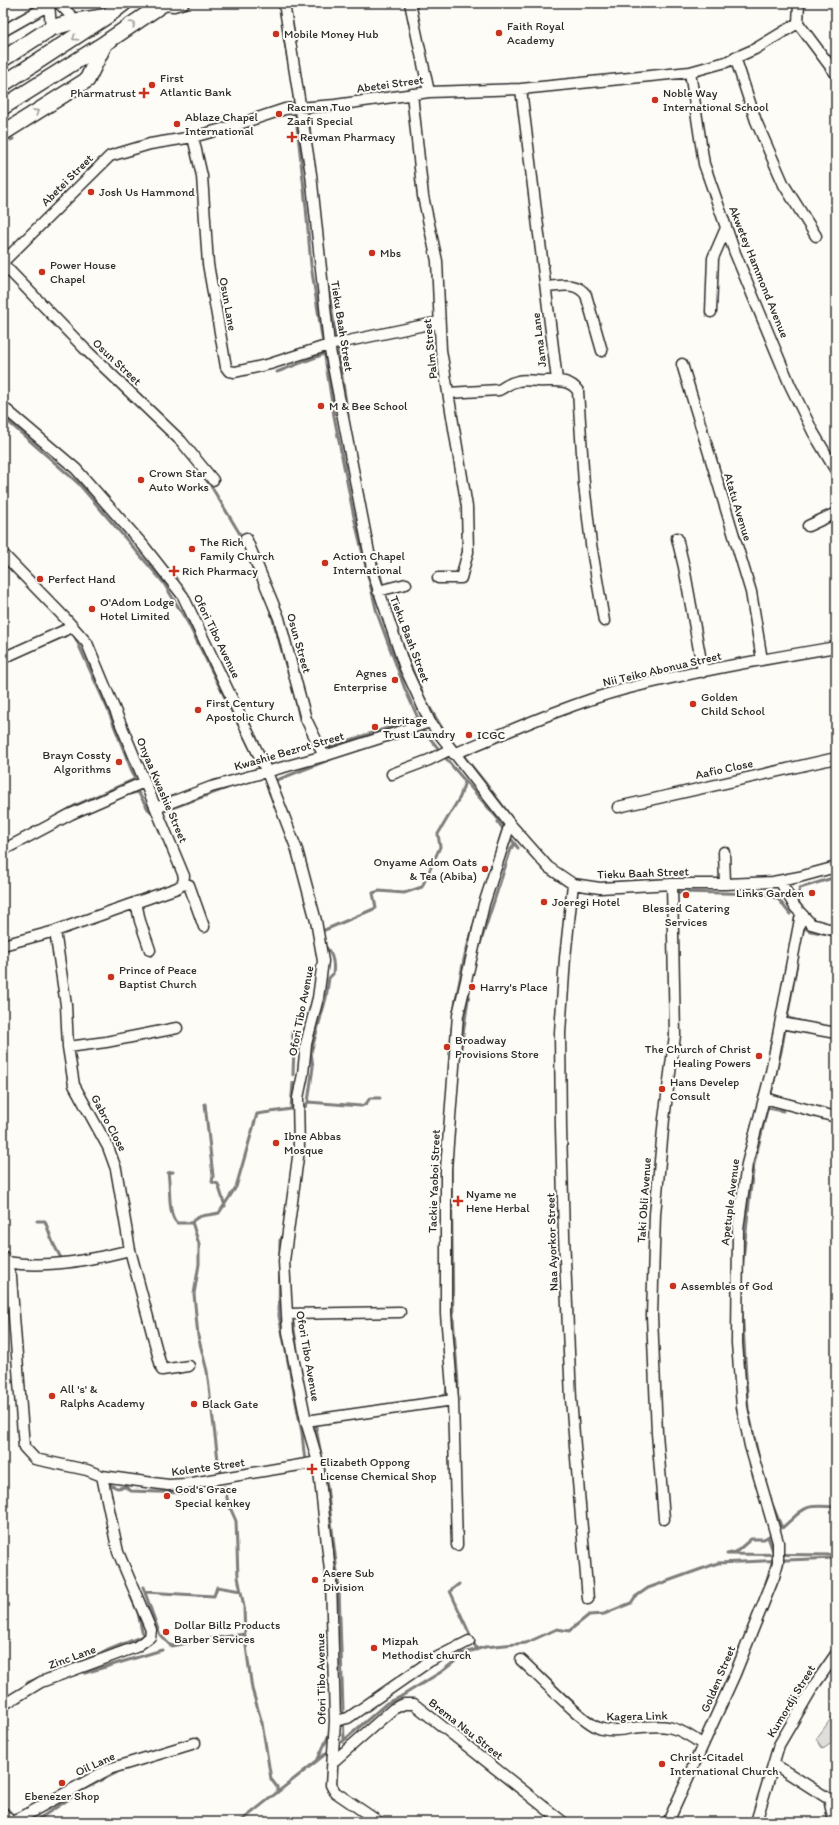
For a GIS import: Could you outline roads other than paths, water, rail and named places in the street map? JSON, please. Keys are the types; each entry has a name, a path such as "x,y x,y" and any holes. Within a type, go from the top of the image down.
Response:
{"highway":[{"path":"3,84 107,16 124,3"},
{"path":"3,107 105,43 162,4"},
{"path":"3,60 51,28 76,21 107,16"},
{"path":"33,65 51,28"},
{"path":"3,133 87,80 105,43"},
{"path":"31,90 87,80"}],"street":[{"path":"162,4 174,6 184,3"},
{"name":"Tieku Baah Street","path":"284,3 310,174 329,345 373,573 406,668 430,722 510,824 548,867 573,884 600,888 780,881 836,867"},
{"path":"410,3 429,92"},
{"path":"799,3 798,23 836,74"},
{"path":"52,4 76,21"},
{"path":"51,28 52,4"},
{"path":"3,31 52,4"},
{"name":"Abetei Street","path":"3,263 110,156 150,144 193,137 285,109 335,105 429,92 521,89 690,72 735,57 762,45 798,23"},
{"path":"735,57 756,121 784,185 816,236"},
{"name":"Akwetey Hammond Avenue","path":"690,72 700,152 726,228 790,385 813,432 836,472"},
{"name":"Jama Lane","path":"521,89 546,287 548,319 557,380 574,385 578,391 584,484 591,544 604,621"},
{"name":"Palm Street","path":"412,94 424,196 437,261 439,322 448,393 467,508 468,552 461,578 438,578"},
{"name":"Osun Lane","path":"193,137 202,176 208,264 226,367 229,371 235,372 270,364 329,345"},
{"path":"711,312 713,258 726,228"},
{"name":"Osun Street","path":"3,263 85,349 181,441 213,480"},
{"path":"546,287 574,285 579,286 583,290 586,295 602,351"},
{"path":"329,345 439,322"},
{"name":"Atatu Avenue","path":"682,364 750,587 762,660"},
{"path":"448,393 499,390 504,385 520,380 557,380"},
{"name":"Ofori Tibo Avenue","path":"3,407 76,469 143,545 183,596 267,772 297,850 316,922 317,937 323,961 316,1009 309,1029 306,1044 298,1107 298,1155 284,1261 288,1332 306,1421 318,1462 331,1580 335,1721 331,1785 335,1792 379,1822"},
{"path":"808,526 836,513"},
{"name":"Osun Street","path":"246,538 279,618 306,719 324,756"},
{"path":"677,538 684,567 702,672"},
{"name":"Onyaa Kwashie Street","path":"3,554 87,643 184,876 183,884"},
{"path":"378,591 406,584"},
{"path":"3,658 72,627"},
{"name":"Nii Teiko Abonua Street","path":"392,774 624,689 762,660 836,647"},
{"name":"Kwashie Bezrot Street","path":"156,808 211,787 324,756 430,722"},
{"name":"Aafio Close","path":"618,807 836,758"},
{"path":"3,850 71,814 144,782"},
{"name":"Tackie Yaoboi Street","path":"457,1545 453,1400 446,1314 446,1169 458,1015 484,904 510,824"},
{"path":"724,852 725,884"},
{"path":"780,881 800,914 811,924 836,930"},
{"path":"3,945 55,931 177,888 183,884 189,885 204,927"},
{"name":"Naa Ayorkor Street","path":"573,884 565,958 560,1033 562,1143 564,1235 571,1400 588,1599"},
{"name":"Taki Obli Avenue","path":"664,1518 657,1433 652,1316 655,1214 664,1119 675,1035 672,884"},
{"path":"136,902 150,950"},
{"name":"Apetuple Avenue","path":"778,1542 772,1526 750,1446 742,1407 737,1343 738,1229 747,1164 781,1023 800,914"},
{"name":"Gabro Close","path":"55,931 66,1006 68,1047 74,1085 108,1147 116,1168 130,1250 162,1370 189,1366"},
{"path":"781,1023 836,1033"},
{"path":"68,1047 106,1042 177,1028"},
{"path":"764,1098 836,1117"},
{"path":"4,1259 17,1264 71,1262 90,1260 130,1250"},
{"name":"Kolente Street","path":"4,1259 11,1277 24,1447 36,1459 87,1470 102,1476 168,1485 186,1484 318,1462"},
{"path":"287,1314 400,1312"},
{"path":"306,1421 453,1400"},
{"name":"Zinc Lane","path":"3,1705 41,1682 136,1647 150,1637 151,1630 118,1552 102,1476"},
{"name":"Golden Street","path":"668,1822 735,1674 774,1577 778,1562 778,1542"},
{"path":"335,1721 348,1718 430,1661 469,1641"},
{"name":"Kumordji Street","path":"756,1822 774,1764 775,1754 779,1745 813,1687 836,1654"},
{"name":"Kagera Link","path":"521,1660 587,1722 601,1729 621,1730 665,1726 684,1731 704,1745"},
{"name":"Brema Nsu Street","path":"333,1762 393,1709 404,1704 414,1704 563,1822"},
{"name":"Oil Lane","path":"12,1822 109,1769 195,1743"},
{"path":"774,1764 833,1797 834,1822"},
{"path":"3,1813 12,1822"}],"waterway":[{"path":"284,38 288,60"},
{"path":"293,89 311,265 334,416 354,517 377,613 405,689 418,718 332,746 327,747 322,743"},
{"path":"309,119 310,137"},
{"path":"328,285 348,416"},
{"path":"277,372 324,354"},
{"path":"3,417 78,483 163,582 188,623 260,768"},
{"path":"211,486 243,539"},
{"path":"373,549 383,586"},
{"path":"269,605 287,669"},
{"path":"57,629 64,624"},
{"path":"41,646 72,633"},
{"path":"53,818 76,805 135,779 108,710 75,637"},
{"path":"402,645 421,691"},
{"path":"295,697 300,720 304,724"},
{"path":"424,698 445,733"},
{"path":"423,732 425,732 499,820 498,822 504,830"},
{"path":"397,738 408,735"},
{"path":"451,741 475,769 512,819"},
{"path":"272,780 277,780 331,759"},
{"path":"320,932 376,908 373,893 379,891 404,893 422,887 440,847 438,834 460,797 465,781"},
{"path":"129,794 138,792 148,809 153,813 158,813 227,788"},
{"path":"499,842 503,829"},
{"path":"509,836 518,848"},
{"path":"479,947 511,849 514,844"},
{"path":"801,907 797,898 800,888 836,877"},
{"path":"605,883 672,879"},
{"path":"677,892 766,894 779,900 790,914"},
{"path":"454,1010 464,959 475,920"},
{"path":"803,927 810,931 834,935"},
{"path":"801,938 804,928"},
{"path":"222,1476 218,1460 207,1371 198,1336 194,1294 199,1264 199,1244 192,1222 198,1217 219,1213 236,1187 257,1114 305,1107 308,1102 313,1067 311,1052 326,998 329,978 333,974 334,969 330,953 322,943"},
{"path":"742,1270 754,1164 781,1052 797,963"},
{"path":"460,1055 471,979"},
{"path":"788,1018 811,1024"},
{"path":"451,1045 452,1028"},
{"path":"292,1032 294,1045 293,1075"},
{"path":"291,1108 293,1083"},
{"path":"308,1102 361,1106 366,1104 370,1098 380,1098"},
{"path":"205,1104 213,1176 212,1182 218,1184 225,1206"},
{"path":"768,1108 783,1111"},
{"path":"451,1162 453,1317 458,1383 457,1398"},
{"path":"173,1172 168,1173 171,1207 174,1219 177,1223 192,1223"},
{"path":"37,1221 45,1221 53,1243 62,1260"},
{"path":"280,1240 279,1316 302,1433 305,1462"},
{"path":"742,1308 748,1409 760,1463"},
{"path":"292,1316 298,1356"},
{"path":"440,1397 446,1395 447,1387"},
{"path":"321,1423 316,1425 316,1428 327,1486 339,1589 344,1740"},
{"path":"106,1483 117,1488 126,1487 131,1491 185,1493 225,1487 228,1503 236,1521 238,1577 244,1607 245,1639 252,1689 262,1723 271,1779 277,1787 277,1792"},
{"path":"770,1499 782,1528"},
{"path":"782,1528 806,1508 817,1506 836,1507"},
{"path":"774,1533 764,1539 751,1539 736,1552 727,1554 836,1555"},
{"path":"768,1537 773,1551"},
{"path":"342,1742 387,1703 400,1697 441,1672 454,1662 461,1654 485,1647 526,1643 557,1629 569,1631 589,1615 604,1614 631,1603 635,1597 648,1588 718,1563 836,1558"},
{"path":"764,1589 773,1560"},
{"path":"459,1584 450,1591 477,1650"},
{"path":"143,1587 160,1635 171,1646 245,1634"},
{"path":"145,1592 214,1596 217,1587 241,1591"},
{"path":"27,1683 143,1636 138,1613 130,1595"},
{"path":"85,1673 162,1650"},
{"path":"317,1761 331,1730"},
{"path":"240,1822 328,1752"},
{"path":"34,1822 86,1788 116,1773"},
{"path":"3,1805 16,1818"}],"place":[{"name":"Faith Royal Academy","path":"499,33"},
{"name":"Mobile Money Hub","path":"276,34"},
{"name":"First Atlantic Bank","path":"152,85"},
{"name":"Pharmatrust","path":"144,93"},
{"name":"Noble Way International School","path":"655,100"},
{"name":"Racman Tuo Zaafi Special","path":"279,114"},
{"name":"Ablaze Chapel International","path":"177,124"},
{"name":"Revman Pharmacy","path":"292,137"},
{"name":"Josh Us Hammond","path":"91,192"},
{"name":"Mbs","path":"372,253"},
{"name":"Power House Chapel","path":"42,272"},
{"name":"M & Bee School","path":"321,406"},
{"name":"Crown Star Auto Works","path":"141,480"},
{"name":"The Rich Family Church","path":"192,549"},
{"name":"Action Chapel International","path":"325,563"},
{"name":"Rich Pharmacy","path":"174,571"},
{"name":"Perfect Hand","path":"40,579"},
{"name":"O'Adom Lodge Hotel Limited","path":"92,609"},
{"name":"Agnes Enterprise","path":"395,680"},
{"name":"Golden Child School","path":"693,704"},
{"name":"First Century Apostolic Church","path":"198,710"},
{"name":"Heritage Trust Laundry","path":"375,727"},
{"name":"ICGC","path":"469,735"},
{"name":"Brayn Cossty Algorithms","path":"119,762"},
{"name":"Onyame Adom Oats & Tea (Abiba)","path":"485,869"},
{"name":"Links Garden","path":"812,893"},
{"name":"Blessed Catering Services","path":"686,895"},
{"name":"Joeregi Hotel","path":"544,902"},
{"name":"Prince of Peace Baptist Church","path":"111,977"},
{"name":"Harry's Place","path":"472,987"},
{"name":"Broadway Provisions Store","path":"447,1047"},
{"name":"The Church of Christ Healing Powers","path":"759,1056"},
{"name":"Hans Develep Consult","path":"662,1089"},
{"name":"Ibne Abbas Mosque","path":"276,1143"},
{"name":"Nyame ne Hene Herbal","path":"458,1201"},
{"name":"Assembles of God","path":"673,1286"},
{"name":"All 's' & Ralphs Academy","path":"52,1396"},
{"name":"Black Gate","path":"194,1404"},
{"name":"Elizabeth Oppong License Chemical Shop","path":"312,1469"},
{"name":"God's Grace Special kenkey","path":"167,1496"},
{"name":"Asere Sub Division","path":"315,1580"},
{"name":"Dollar Billz Products Barber Services","path":"166,1632"},
{"name":"Mizpah Methodist church","path":"374,1648"},
{"name":"Christ-Citadel International Church","path":"662,1764"},
{"name":"Ebenezer Shop","path":"62,1783"}]}
